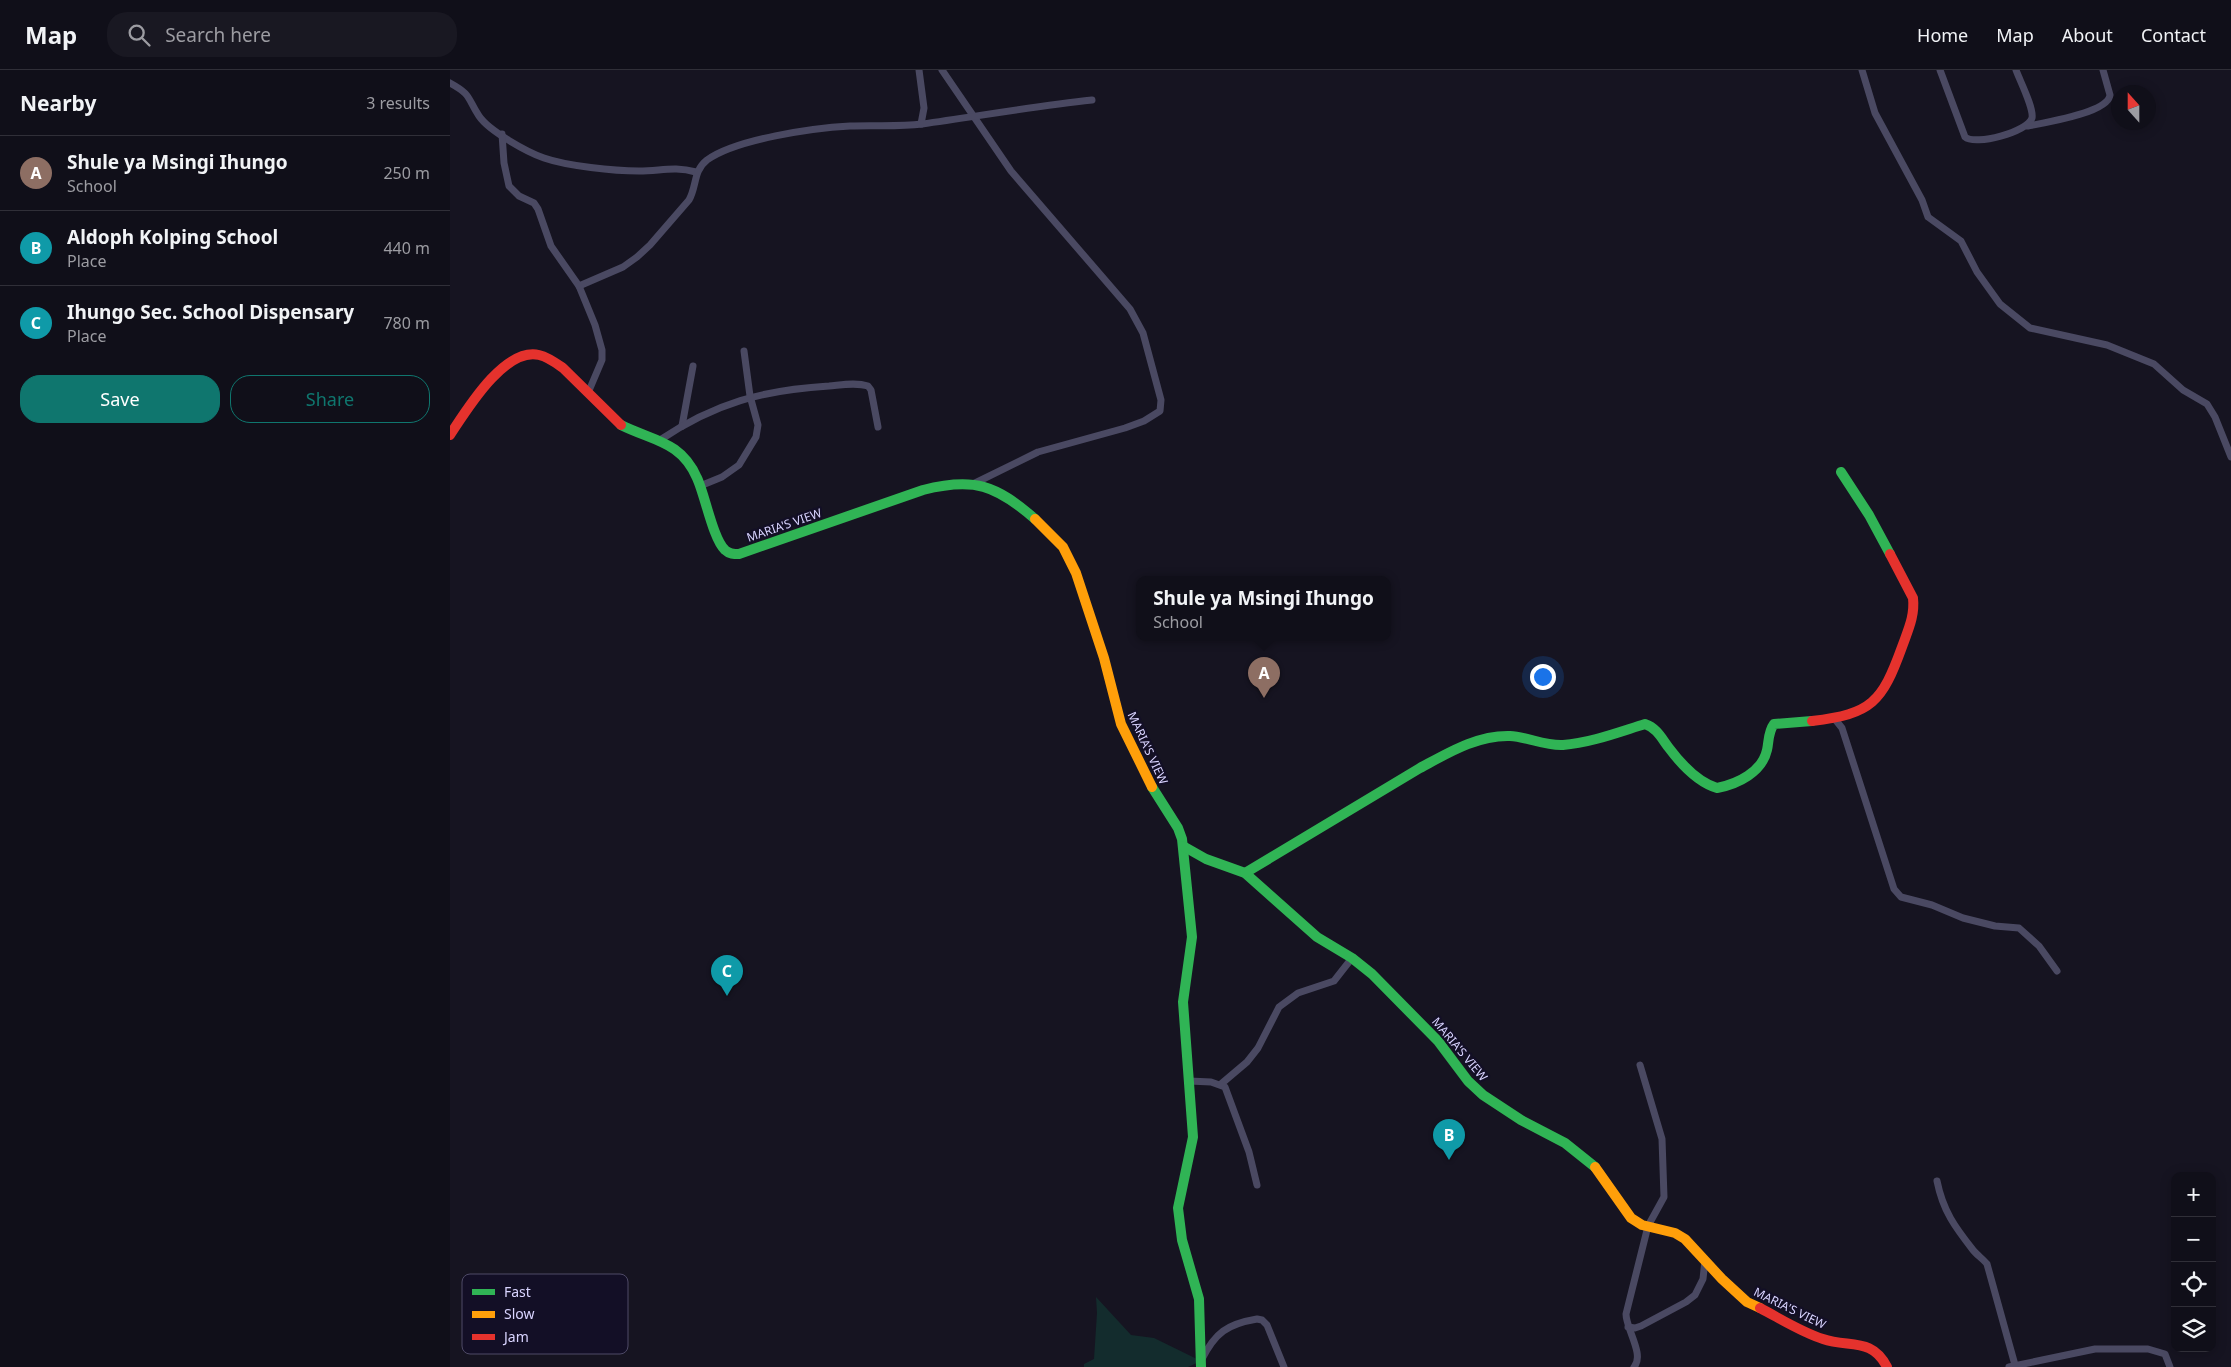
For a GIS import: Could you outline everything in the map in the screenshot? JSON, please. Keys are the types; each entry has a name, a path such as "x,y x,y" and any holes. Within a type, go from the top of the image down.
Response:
{"street":[{"path":"919,70 924,108 922,124"},
{"path":"942,70 1011,171 1093,265 1137,319 1151,358 1161,400 1160,411 1144,421 1038,452 973,484"},
{"path":"1862,70 1876,113 1922,200 1928,217 1962,241 1977,272 2000,304 2030,328 2107,346 2154,364 2184,390 2207,404 2231,457"},
{"path":"1940,70 1962,132 1968,140 2000,136 2028,126 2074,116 2106,102 2110,99 2110,95 2103,70"},
{"path":"2016,70 2031,110 2032,118 2028,126"},
{"path":"450,83 465,91 471,98 479,116 502,134 544,158 624,170 647,171 675,168 696,172"},
{"path":"579,286 623,268 650,245 689,200 693,192 696,172 706,161 719,153 775,138 848,126 922,124 972,115 1092,100"},
{"path":"502,134 504,164 509,186 519,196 534,203 551,246 579,286 596,325 602,350 602,360 588,393"},
{"path":"700,486 722,477 739,465 756,437 758,425 750,396 744,351"},
{"name":"MARIA'S VIEW","path":"450,435 489,380 514,360 529,355 553,360 620,425 634,432 660,440 683,455 693,467 725,552 739,554 923,490 947,484 973,484 990,488 1015,502 1063,547 1076,573 1101,648 1121,724 1149,784 1178,828 1183,846 1206,859 1245,873 1317,937 1352,958 1372,974 1438,1041 1468,1082 1521,1120 1580,1154 1594,1166 1608,1183 1631,1218 1642,1225 1675,1233 1685,1239 1722,1279 1747,1302 1813,1335 1870,1348 1882,1357 1888,1367"},
{"path":"682,426 693,366"},
{"path":"660,440 717,408 750,396 816,387 863,384 870,390 878,427"},
{"path":"1245,873 1420,768 1449,752 1480,739 1510,736 1553,745 1564,745 1598,738 1645,724 1654,728 1670,750 1703,782 1716,788 1739,781 1758,767 1764,759 1771,728 1774,724 1834,718 1868,707 1884,691 1892,675 1912,621 1915,605 1869,515 1841,472"},
{"path":"1834,718 1842,728 1892,882 1901,897 1932,905 1963,918 1995,926 2019,928 2039,946 2057,971"},
{"path":"1183,846 1192,936 1183,1002 1193,1137 1191,1154 1180,1191 1178,1216 1182,1240 1197,1292 1201,1364"},
{"path":"1221,1084 1247,1062 1258,1048 1279,1007 1298,994 1334,981 1352,958"},
{"path":"1634,1367 1638,1363 1638,1357 1628,1327 1626,1314 1648,1226 1664,1197 1662,1139 1640,1065"},
{"path":"1189,1081 1221,1084 1224,1087 1248,1152 1257,1185"},
{"path":"1937,1181 1941,1201 1948,1214 1968,1243 1987,1264 2012,1366 2095,1349 2148,1349 2164,1354 2170,1367"},
{"path":"1628,1327 1642,1326 1690,1299 1700,1288 1706,1260"},
{"path":"1201,1364 1211,1341 1220,1332 1257,1319 1262,1320 1267,1325 1284,1367"}],"green space":[{"path":"1096,1297 1131,1335 1154,1338 1201,1361 1188,1367 1084,1367 1084,1364 1094,1359 1097,1313"}],"traffic: fast":[{"path":"621,425 665,444 683,456 697,478 721,544 725,550 732,553 739,554 923,490 957,484 971,484 996,491 1021,507 1035,519"},
{"path":"1841,472 1869,515 1890,554"},
{"path":"1245,873 1420,768 1463,746 1486,738 1510,736 1563,745 1594,740 1645,724 1656,731 1690,772 1717,788 1741,780 1755,771 1764,758 1774,724 1812,721"},
{"path":"1152,787 1178,828 1182,839 1192,937 1183,1002 1193,1137 1178,1208 1182,1240 1199,1299 1201,1367"},
{"path":"1183,846 1206,859 1245,873 1317,937 1352,958 1372,974 1438,1041 1468,1081 1483,1095 1521,1120 1565,1143 1595,1167"}],"traffic: slow":[{"path":"1035,519 1063,547 1076,573 1104,658 1121,724 1152,787"},
{"path":"1595,1167 1631,1218 1642,1225 1675,1233 1685,1239 1722,1279 1747,1302 1760,1308"}],"traffic: jam":[{"path":"450,435 487,383 500,370 526,355 542,356 563,368 621,425"},
{"path":"1812,721 1849,714 1862,709 1881,693 1888,681 1909,629 1913,605 1913,598 1890,554"},
{"path":"1760,1308 1815,1336 1833,1342 1867,1347 1874,1351 1887,1367"}],"place":[{"name":"Shule ya Msingi Ihungo","path":"1264,698"},
{"name":"Ihungo Sec. School Dispensary","path":"727,996"},
{"name":"Aldoph Kolping School","path":"1449,1160"}]}
